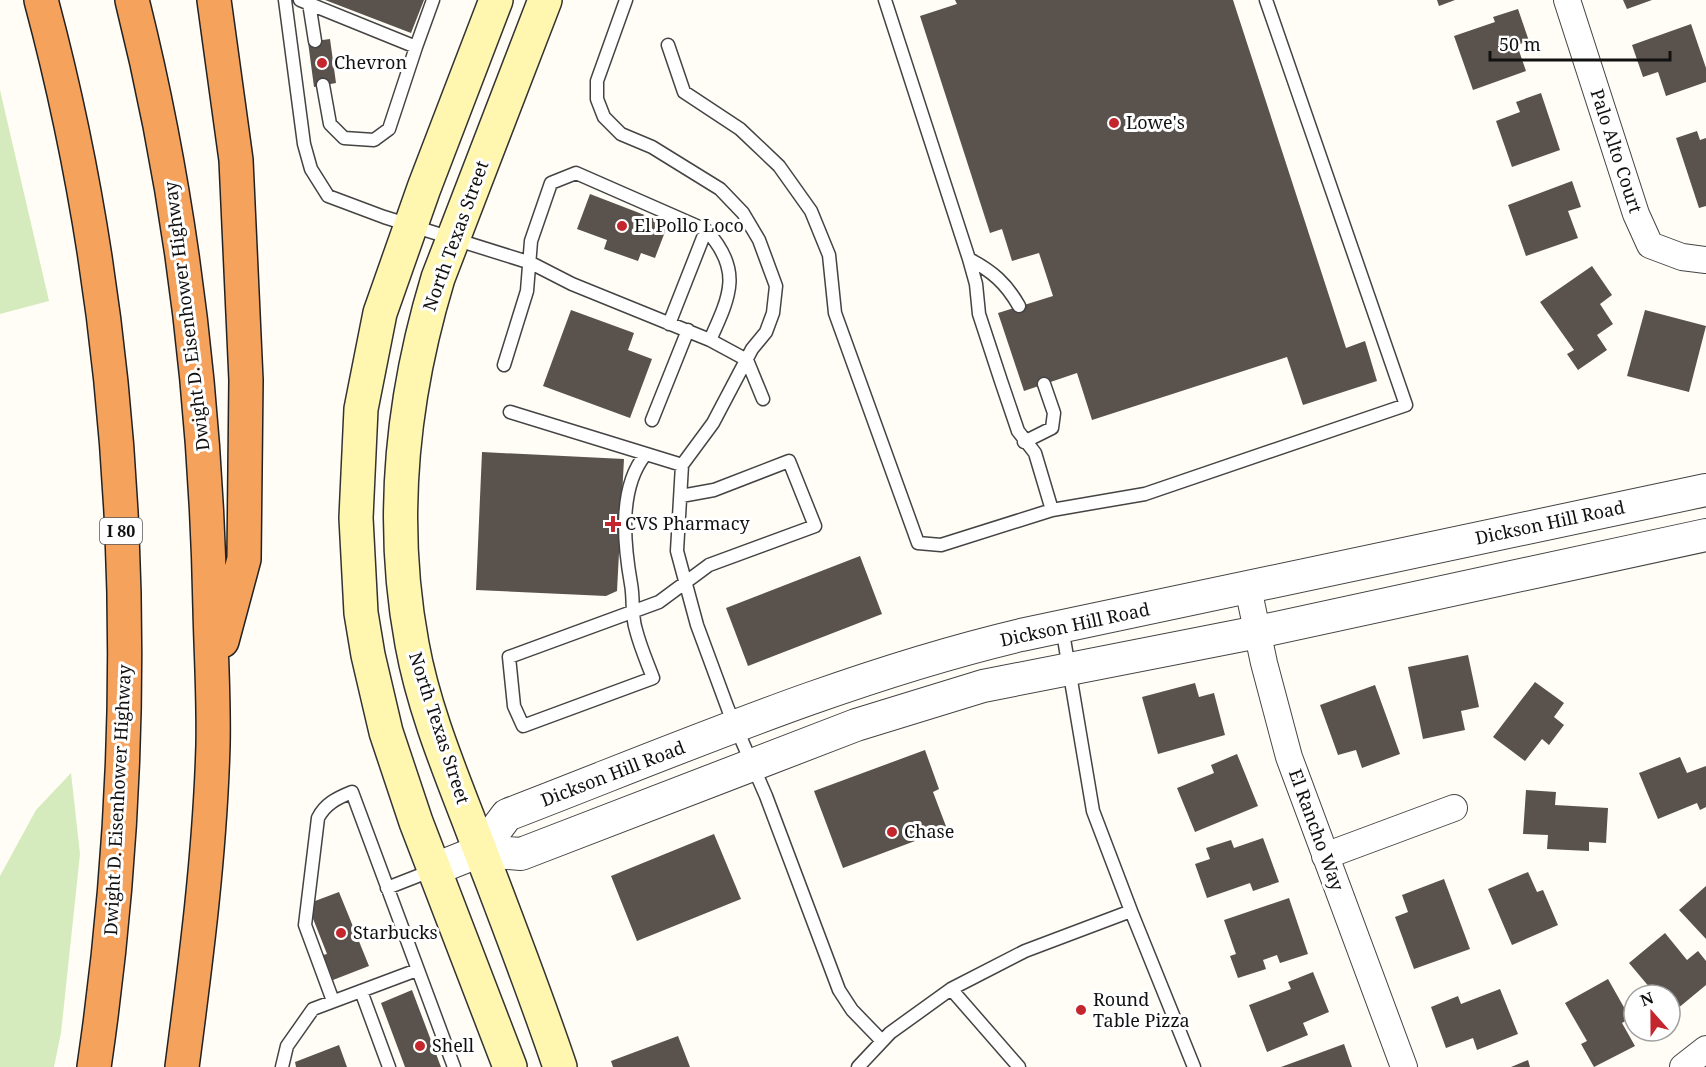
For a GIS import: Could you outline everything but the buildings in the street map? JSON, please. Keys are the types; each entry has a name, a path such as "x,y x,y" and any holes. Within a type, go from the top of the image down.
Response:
{"highway":[{"name":"Dwight D. Eisenhower Highway","path":"41,0 87,214 101,306 116,453 123,566 123,763 107,980 94,1067"},
{"name":"Dwight D. Eisenhower Highway","path":"132,0 172,187 192,331 203,442 213,745 205,883 182,1067"},
{"path":"212,678 243,559 246,470 243,269 236,160 213,0"}],"main road":[{"path":"496,0 410,225 380,313 370,356 357,458 356,540 361,613 376,694 399,774 510,1067"},
{"name":"North Texas Street","path":"545,0 453,240 424,323 405,419 400,519 402,566 412,646 421,682 445,756 560,1067"}],"street":[{"name":"Palo Alto Court","path":"1567,0 1636,214 1650,245 1682,257 1706,260"},
{"name":"Dickson Hill Road","path":"480,852 507,815 736,727 911,664 1062,626 1706,490"},
{"path":"435,869 480,852 521,854 856,725 983,686 1070,667 1258,632 1706,535"},
{"name":"El Rancho Way","path":"1248,588 1289,757 1404,1067"},
{"path":"1325,856 1454,808"},
{"path":"1683,1067 1706,1049"}],"lane":[{"path":"285,0 304,144 311,169 328,196 453,240 531,263 572,284 710,340 747,360 763,399"},
{"path":"323,85 330,124 344,138 374,140 389,129 433,0"},
{"path":"626,0 597,81 597,99 604,117 621,134 652,147 720,189 743,213 759,240 776,286 773,313 765,332 713,423 682,465 677,551 697,625 839,990 852,1010 882,1041"},
{"path":"885,0 969,259 976,284 979,314 1011,411 1024,441 1035,453 1052,510"},
{"path":"668,45 684,92 732,123 771,158 796,187 811,211 829,255 835,313 918,543 940,545 1052,510 1145,494 1406,405 1266,0"},
{"path":"304,2 416,47"},
{"path":"304,2 315,41"},
{"path":"504,365 527,291 531,242 551,183 576,173 706,230 720,244 731,270 729,297 710,340"},
{"path":"669,324 706,230"},
{"path":"969,259 992,272 1009,288 1019,306"},
{"path":"652,420 688,330"},
{"path":"1024,441 1052,428 1054,412 1044,384"},
{"path":"510,412 682,465"},
{"path":"645,455 636,467 628,488 625,555 632,586 632,611 653,678 523,726 514,706 509,657 632,611 659,602 709,566 815,526 789,461 714,490 681,496"},
{"path":"1062,626 1081,748 1094,811 1194,1067"},
{"path":"333,1001 305,925 318,818 322,810 335,799 352,792 454,1067"},
{"path":"387,888 435,869"},
{"path":"858,1067 882,1041 914,1014 951,989 1024,951 1131,910"},
{"path":"282,1067 287,1046 313,1009 417,970"},
{"path":"951,989 1019,1067"},
{"path":"361,991 389,1067"}],"green space":[{"path":"0,90 49,301 0,314"},
{"path":"71,773 80,854 61,1033 54,1067 0,1067 0,876 36,810"}],"place":[{"name":"Chevron","path":"322,63"},
{"name":"Lowe's","path":"1114,123"},
{"name":"El Pollo Loco","path":"622,226"},
{"name":"CVS Pharmacy","path":"613,524"},
{"name":"Chase","path":"892,832"},
{"name":"Starbucks","path":"341,933"},
{"name":"Round Table Pizza","path":"1081,1010"},
{"name":"Shell","path":"420,1046"}]}
